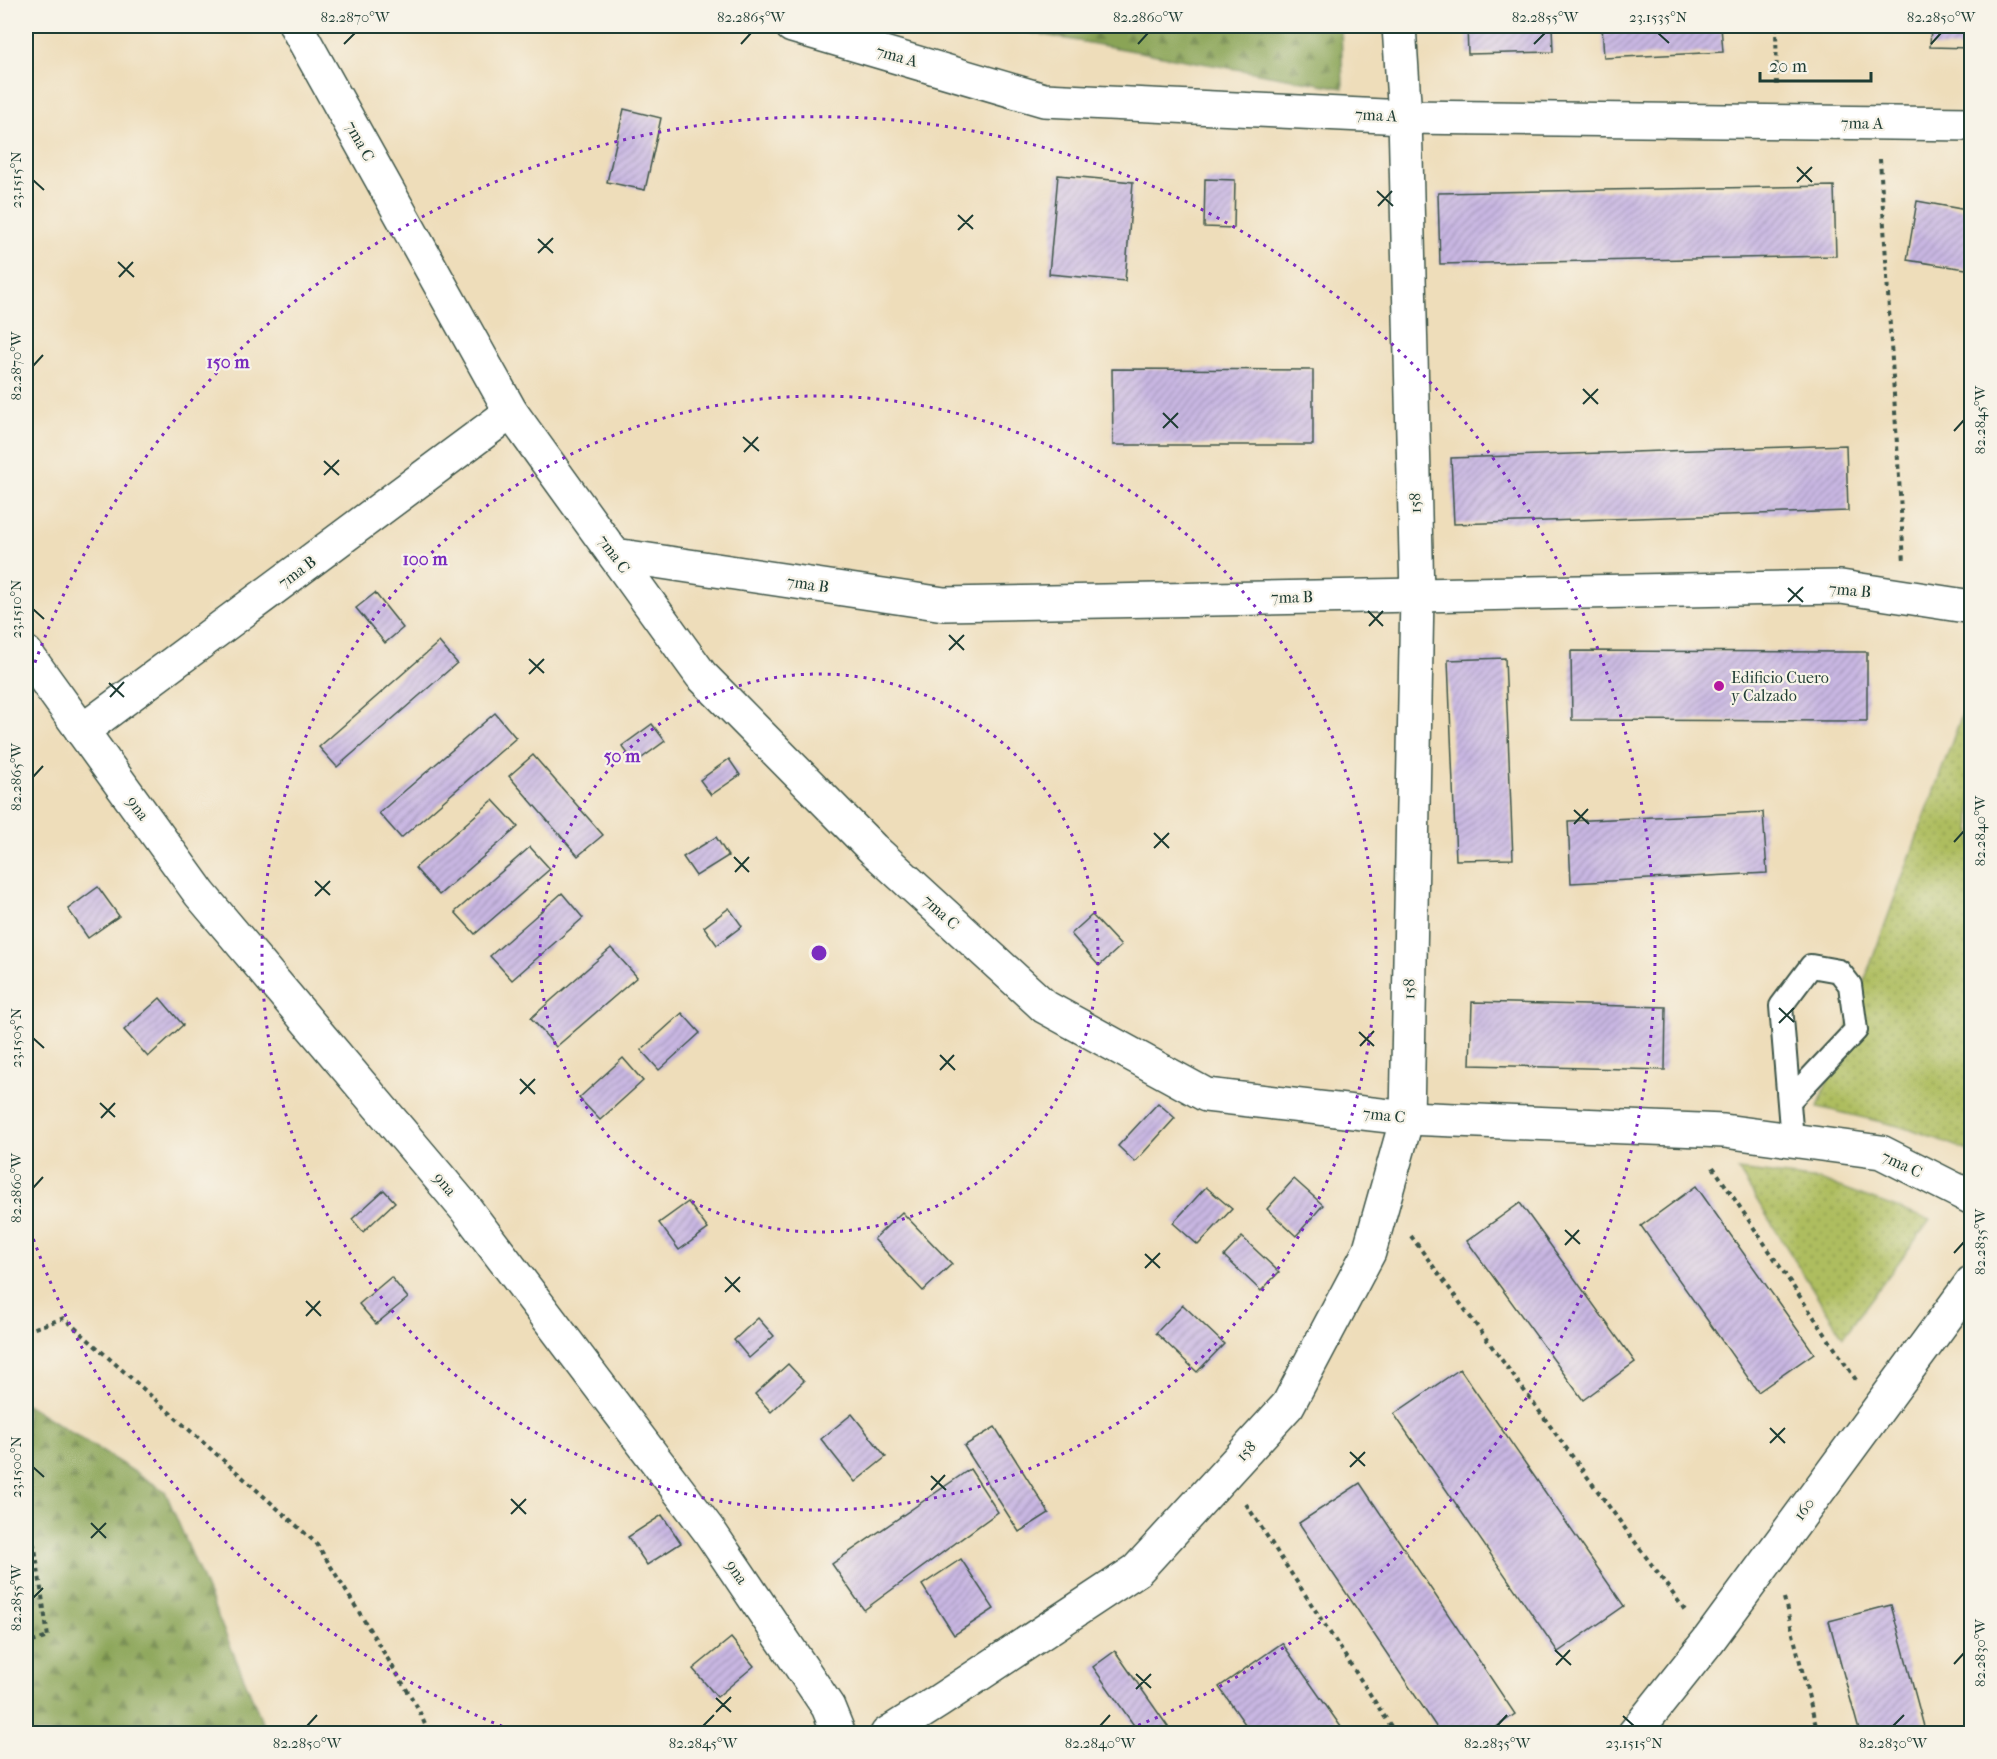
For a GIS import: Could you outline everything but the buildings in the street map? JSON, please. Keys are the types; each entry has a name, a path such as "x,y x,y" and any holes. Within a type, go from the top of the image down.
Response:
{"street":[{"name":"7ma C","path":"296,26 511,412 701,675 873,849 1045,1007 1206,1095 1407,1118 1724,1131 1792,1140 1881,1152 1971,1198"},
{"name":"7ma A","path":"792,26 1044,100 1405,117 1971,124"},
{"name":"158","path":"887,1734 1137,1570 1288,1405 1369,1252 1407,1118 1417,595 1405,117 1399,26"},
{"name":"7ma B","path":"82,731 511,412"},
{"name":"7ma B","path":"615,555 944,604 1841,587 1971,607"},
{"name":"9na","path":"26,653 200,894 465,1208 703,1522 828,1707 839,1734"},
{"name":"160","path":"1634,1734 1708,1641 1971,1282"}],"lane":[{"path":"1789,1101 1856,1030 1850,985 1839,971 1811,966 1781,1006 1792,1140"}],"path":[{"path":"1776,26 1777,122"},
{"path":"1878,123 1906,597"},
{"path":"1687,1130 1877,1410"},
{"path":"1384,1200 1708,1641"},
{"path":"26,1331 64,1318 317,1544 418,1708 429,1734"},
{"path":"1226,1473 1396,1734"},
{"path":"26,1526 35,1548 48,1637 26,1644"},
{"path":"1773,1551 1818,1734"}],"green space":[{"path":"993,26 1341,26 1343,88"},
{"path":"1971,690 1971,1152 1911,1129 1818,1107"},
{"path":"1738,1170 1820,1180 1930,1220 1843,1337"},
{"path":"26,1404 165,1491 267,1733 26,1733"}],"place":[{"name":"Edificio Cuero y Calzado","path":"1719,686"}]}
